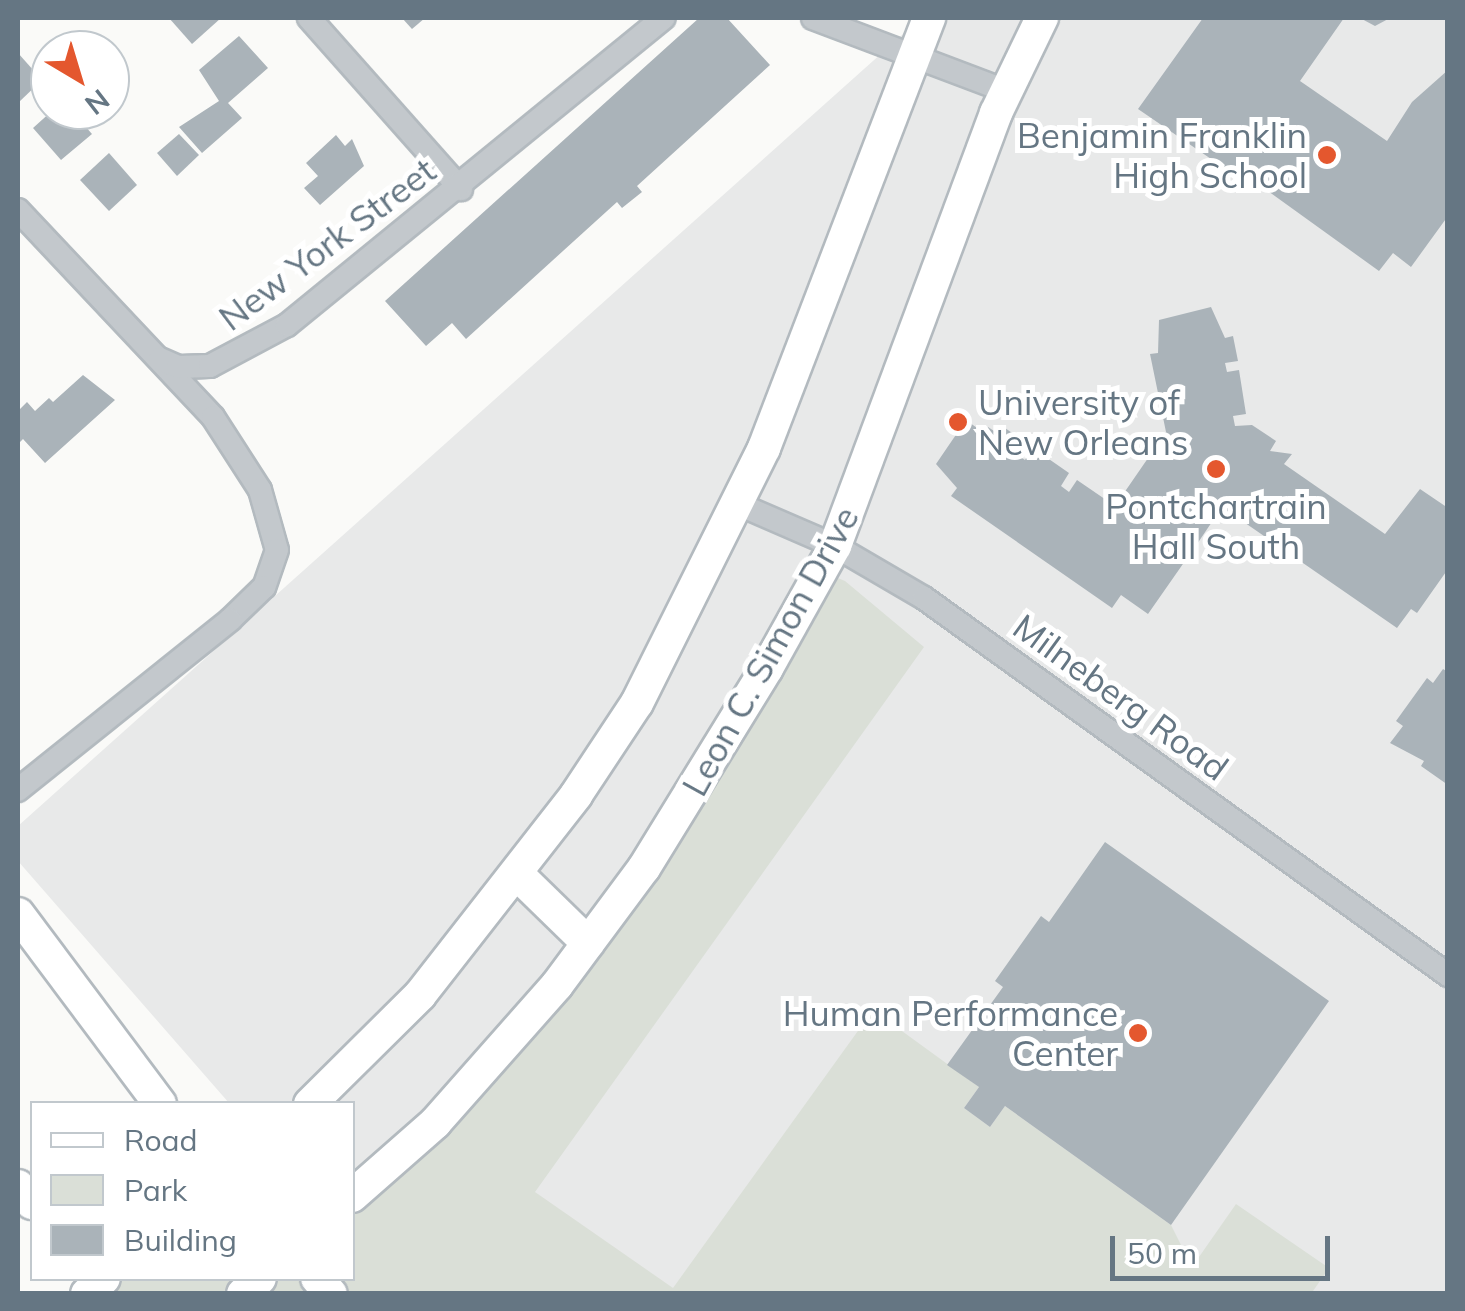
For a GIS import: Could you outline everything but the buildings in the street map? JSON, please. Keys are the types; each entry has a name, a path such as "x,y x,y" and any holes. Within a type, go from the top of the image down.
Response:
{"main road":[{"path":"313,1101 420,994 517,874 637,703 738,504 928,18"},
{"name":"Leon C. Simon Drive","path":"355,1193 435,1123 588,943 692,794 835,546 1006,91 1042,18"},
{"path":"517,874 588,943"},
{"path":"18,914 158,1101"}],"street":[{"path":"310,18 461,189"},
{"name":"New York Street","path":"152,354 195,369 230,360 287,325 461,189 664,18"},
{"path":"813,18 1006,91"},
{"path":"18,210 242,457 273,522 274,571 230,620 18,790"},
{"name":"Milneberg Road","path":"738,504 835,546 938,608 1448,974"}],"shaded area":[{"name":"University of New Orleans","path":"921,18 1447,18 1447,1293 394,1293 355,1248 355,1101 227,1101 18,861 18,826"}],"green space":[{"path":"821,571 845,581 924,647 535,1192 673,1288 873,1010 979,1087 964,1108 990,1127 1005,1106 1171,1225 1192,1267 1236,1204 1329,1268 1311,1294 87,1294 102,1281 355,1281 355,1194 557,985"}],"place":[{"name":"Benjamin Franklin High School","path":"1327,155"},
{"name":"University of New Orleans","path":"958,422"},
{"name":"Pontchartrain Hall South","path":"1216,469"},
{"name":"Human Performance Center","path":"1138,1033"}]}
